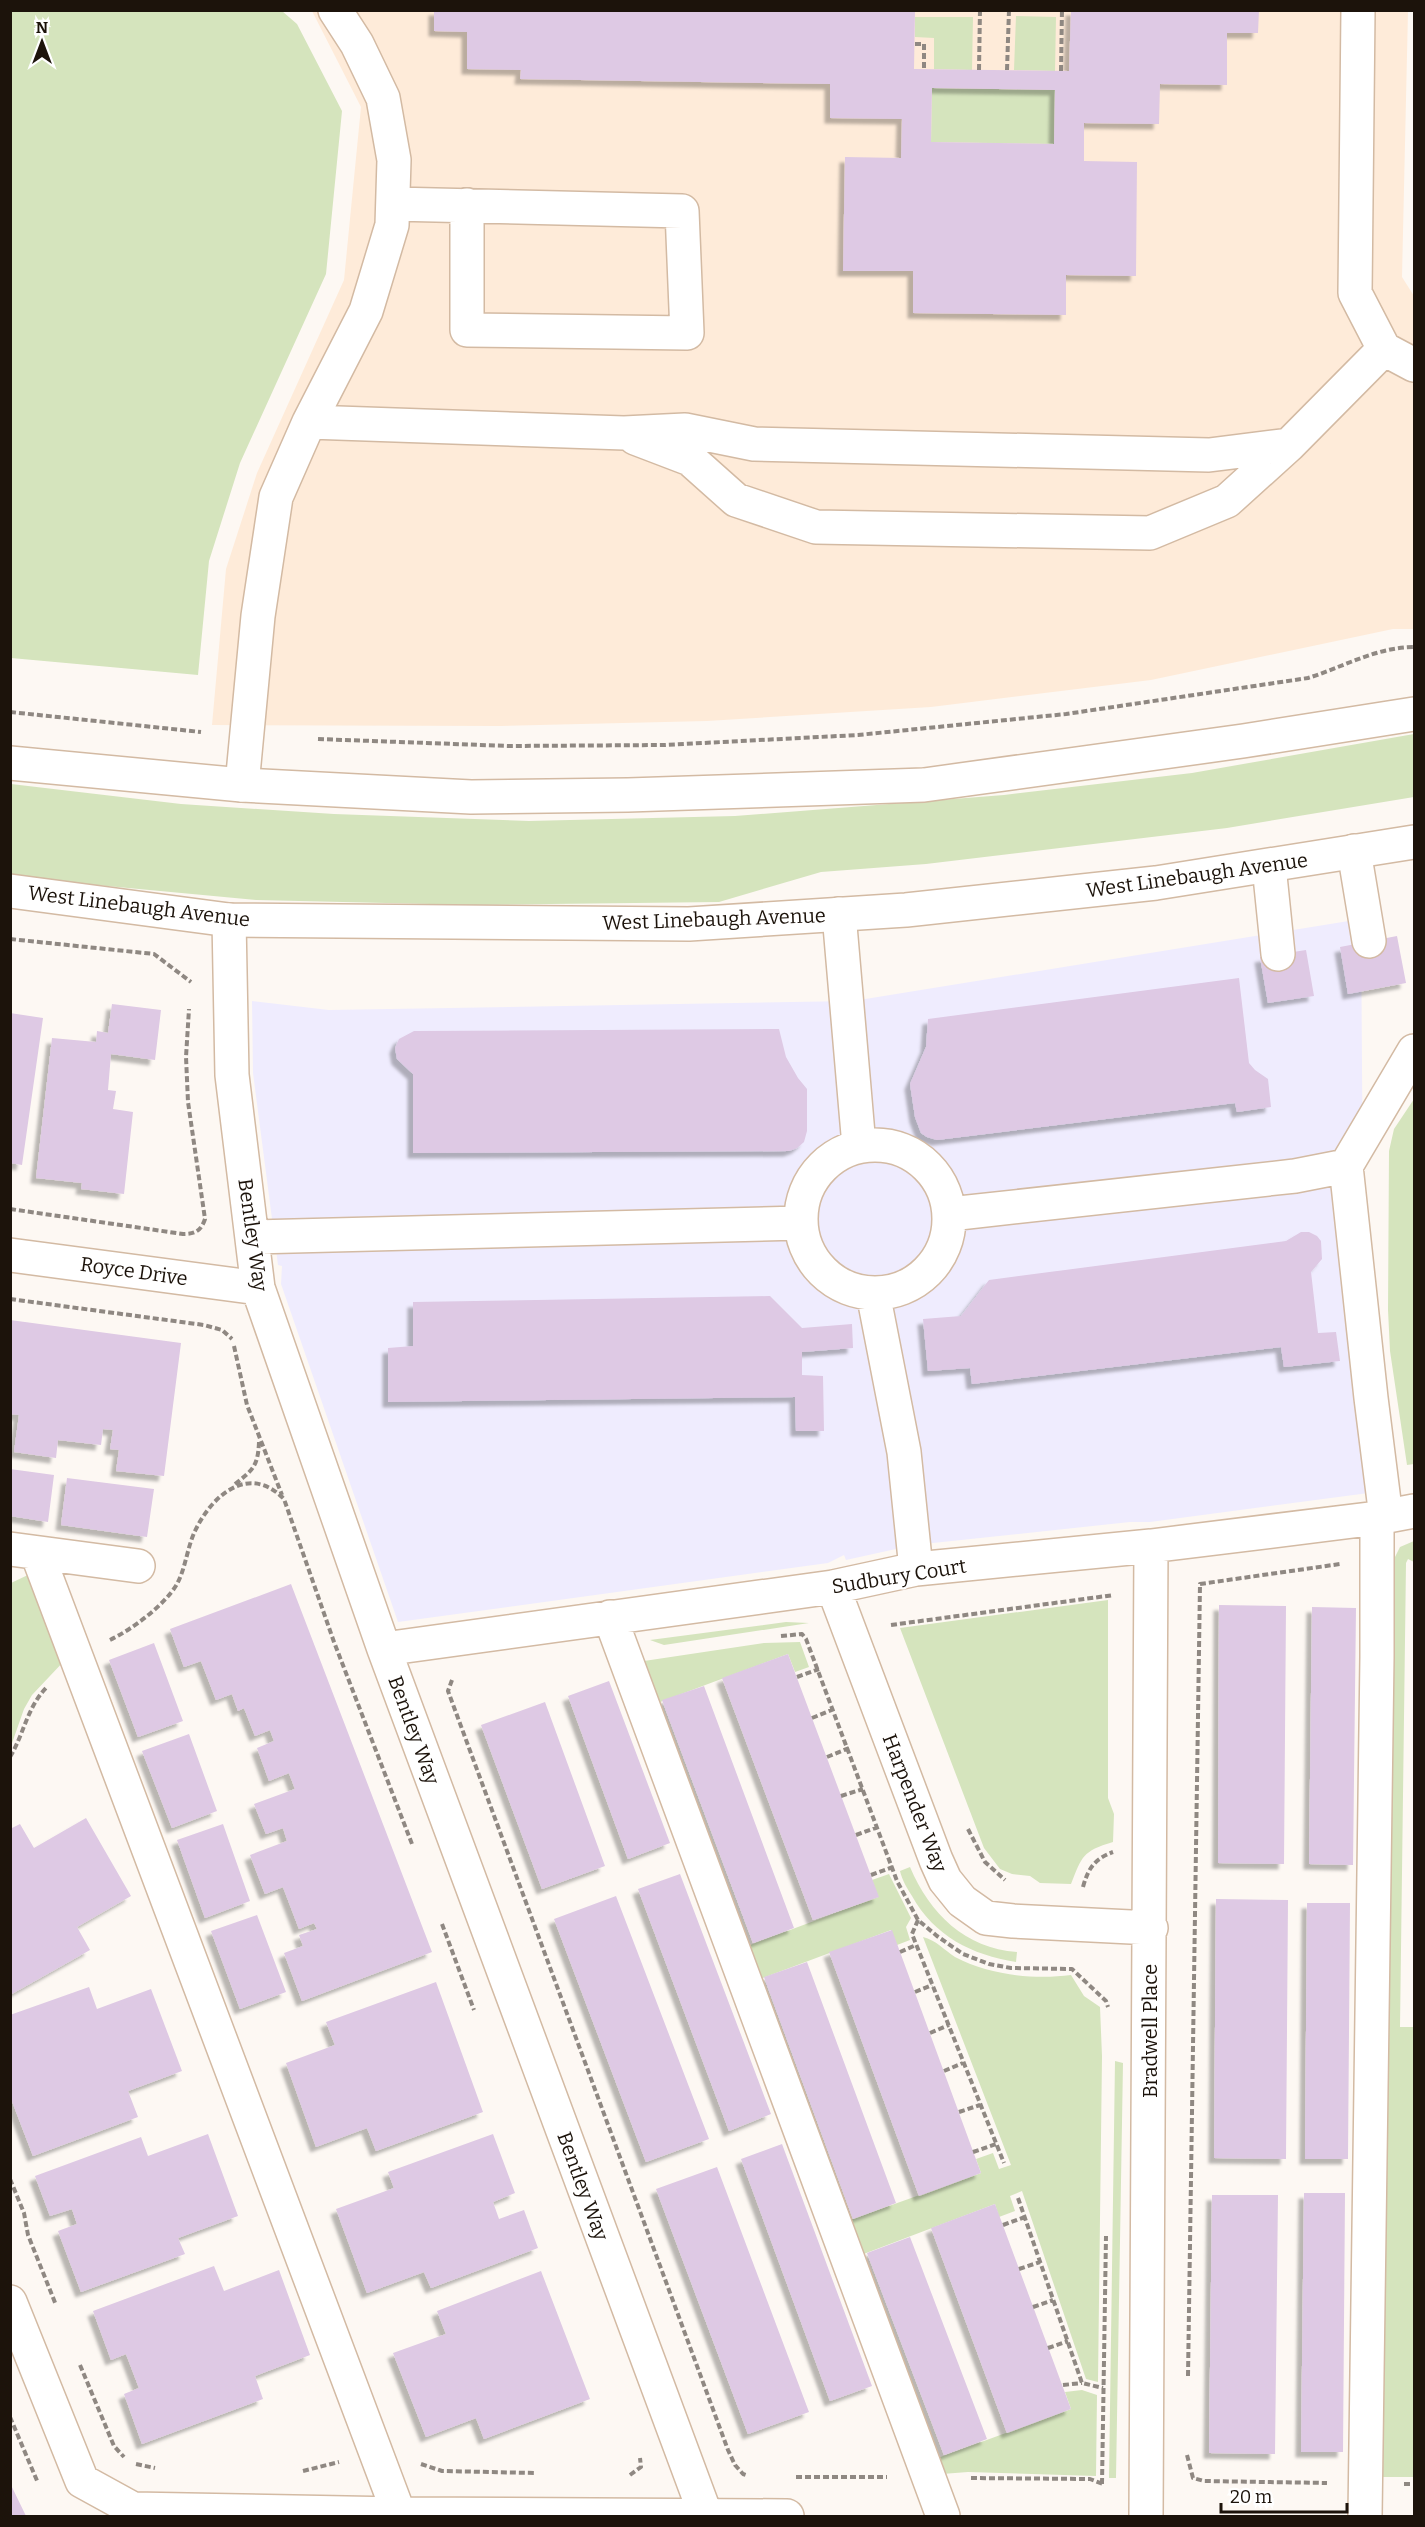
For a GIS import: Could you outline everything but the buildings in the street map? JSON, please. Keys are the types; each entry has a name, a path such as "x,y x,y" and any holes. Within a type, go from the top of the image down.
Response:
{"street":[{"path":"242,785 258,616 276,497 309,422 366,311 392,225 394,160 383,98 357,44 335,10"},
{"path":"1358,10 1355,293 1384,349 1414,365"},
{"path":"393,204 467,205 682,211 687,333 467,330 467,205"},
{"path":"624,434 690,459 736,500 816,527 1150,533 1227,501 1289,445 1384,349"},
{"path":"309,422 624,434 685,430 754,444 1209,455 1289,445"},
{"path":"10,763 242,785 471,797 628,795 924,785 1243,741 1414,714"},
{"name":"West Linebaugh Avenue","path":"10,891 229,920 689,924 906,910 1144,885 1414,842"},
{"path":"1354,851 1369,941"},
{"path":"1269,866 1278,954"},
{"path":"839,914 859,1146"},
{"name":"Bentley Way","path":"229,920 232,1075 258,1288 384,1649 706,2516"},
{"path":"1365,2517 1377,1657 1392,1515 1371,1398 1346,1166 1414,1052"},
{"path":"859,1146 893,1146 916,1157 929,1167 944,1189 950,1214 944,1248 929,1270 898,1290 873,1293 844,1287 823,1272 806,1248 800,1223 804,1196 815,1173 835,1156 859,1146"},
{"path":"950,1214 1295,1176 1346,1166"},
{"path":"252,1237 800,1223"},
{"name":"Royce Drive","path":"10,1255 258,1288"},
{"path":"873,1293 904,1452 916,1569"},
{"name":"Sudbury Court","path":"384,1649 833,1587 916,1569 1151,1546 1392,1515"},
{"name":"Bradwell Place","path":"1146,2517 1151,1928 1151,1546"},
{"path":"24,1551 77,1660 399,2514"},
{"path":"24,1551 138,1566"},
{"name":"Harpender Way","path":"833,1587 936,1860 945,1880 962,1901 986,1917 1013,1921 1151,1928"},
{"path":"610,1617 943,2517"},
{"path":"10,2302 82,2481 133,2509 787,2517"}],"path":[{"path":"979,70 980,10"},
{"path":"1007,70 1009,10"},
{"path":"1061,71 1062,10"},
{"path":"915,45 924,45 924,69"},
{"path":"318,739 509,746 664,745 858,735 1066,714 1297,680 1343,667 1375,653 1414,647"},
{"path":"10,712 201,732"},
{"path":"10,939 154,954 194,984"},
{"path":"10,1209 183,1234 193,1234 201,1229 205,1219 188,1102 186,1057 190,1003"},
{"path":"10,1299 204,1325 222,1330 231,1336 247,1405 284,1499 334,1642 414,1849"},
{"path":"10,1757 21,1739 30,1709 38,1696 87,1652 124,1633 168,1596 180,1577 188,1547 202,1517 255,1468 260,1438"},
{"path":"230,1489 245,1482 260,1483 273,1488 284,1499"},
{"path":"1193,1583 1200,1584 1335,1566 1346,1562"},
{"path":"1188,2380 1200,1584"},
{"path":"894,1635 890,1624 1114,1595 1121,1589"},
{"path":"1114,1595 1114,1606"},
{"path":"779,1636 802,1634 806,1639 897,1881 918,1920 963,1954 989,1964 1011,1968 1072,1969 1106,2001 1110,2010"},
{"path":"454,1677 448,1691 728,2450 735,2465 743,2474 750,2475"},
{"path":"964,1818 985,1862 996,1874 1012,1882"},
{"path":"1079,1892 1094,1862 1119,1850"},
{"path":"439,1916 476,2015"},
{"path":"918,1920 912,1934 916,1946 1004,2163"},
{"path":"900,1952 916,1946"},
{"path":"915,1992 933,1984"},
{"path":"930,2033 949,2025"},
{"path":"944,2071 963,2063"},
{"path":"959,2112 980,2105"},
{"path":"973,2152 996,2144"},
{"path":"10,2179 24,2213 28,2235 59,2314"},
{"path":"1018,2198 1082,2383"},
{"path":"1003,2226 1025,2217"},
{"path":"1102,2484 1106,2224"},
{"path":"1019,2270 1040,2262"},
{"path":"1033,2307 1053,2300"},
{"path":"1048,2348 1068,2341"},
{"path":"76,2356 114,2446 122,2456 138,2465 160,2469"},
{"path":"1063,2385 1082,2383 1103,2388"},
{"path":"1187,2445 1193,2478 1204,2481 1329,2483"},
{"path":"620,2475 631,2475 641,2467 638,2450"},
{"path":"297,2470 308,2471 375,2451 388,2452 442,2471 537,2473"},
{"path":"791,2476 894,2478"},
{"path":"961,2478 1090,2479 1112,2487"}],"shaded area":[{"path":"312,11 1408,11 1402,277 1414,296 1414,629 1393,629 1151,680 931,707 707,721 501,726 212,725 226,569 257,473 344,280 361,107"},
{"path":"1361,919 1364,1359 1399,1489 1150,1522 1130,1522 914,1545 846,1560 844,1555 828,1563 398,1622 281,1284 282,1266 278,1265 253,1073 252,1001 329,1010 853,1001"}],"green space":[{"path":"10,11 282,11 297,24 342,111 326,274 240,463 209,561 198,675 11,658"},
{"path":"1016,16 1056,17 1055,71 1014,70"},
{"path":"915,17 973,17 972,70 934,69 934,38 915,37"},
{"path":"932,88 1055,90 1054,144 931,142"},
{"path":"1414,734 1414,797 1227,828 926,864 821,872 719,902 473,905 256,900 11,877 11,784 181,804 334,814 529,821 735,816 1004,795 1192,773"},
{"path":"1414,1099 1414,1464 1407,1465 1390,1351 1389,1151 1394,1129"},
{"path":"1414,1541 1414,1562 1408,1559 1406,1563 1400,2027 1414,2027 1414,2477 1379,2477 1392,1563 1400,1547"},
{"path":"30,1574 66,1659 32,1695 24,1709 11,1746 11,1583"},
{"path":"1108,1600 1108,1798 1114,1814 1113,1842 1084,1856 1071,1884 1040,1883 1030,1876 1012,1874 1000,1869 984,1848 900,1628"},
{"path":"786,1622 809,1623 664,1645 650,1640"},
{"path":"800,1642 809,1667 795,1672 788,1654 652,1705 644,1661 764,1643"},
{"path":"910,1867 928,1900 951,1926 981,1944 1017,1952 1016,1962 970,1949 943,1933 921,1910 902,1878 900,1871"},
{"path":"889,1874 911,1918 906,1927 910,1940 897,1945 891,1930 757,1980 745,1947 878,1897 872,1880"},
{"path":"923,1937 936,1943 955,1957 997,1972 1042,1977 1071,1975 1084,1996 1100,2007 1102,2056 1098,2382 1086,2379 1022,2191 1010,2196 1015,2211 999,2217 995,2204 861,2255 847,2221 981,2173 976,2159 993,2153 999,2169 1011,2165"},
{"path":"1115,2061 1123,2063 1116,2478 1109,2478"},
{"path":"1082,2390 1097,2395 1096,2476 968,2472 942,2474 935,2459 1071,2409 1065,2392"}]}
